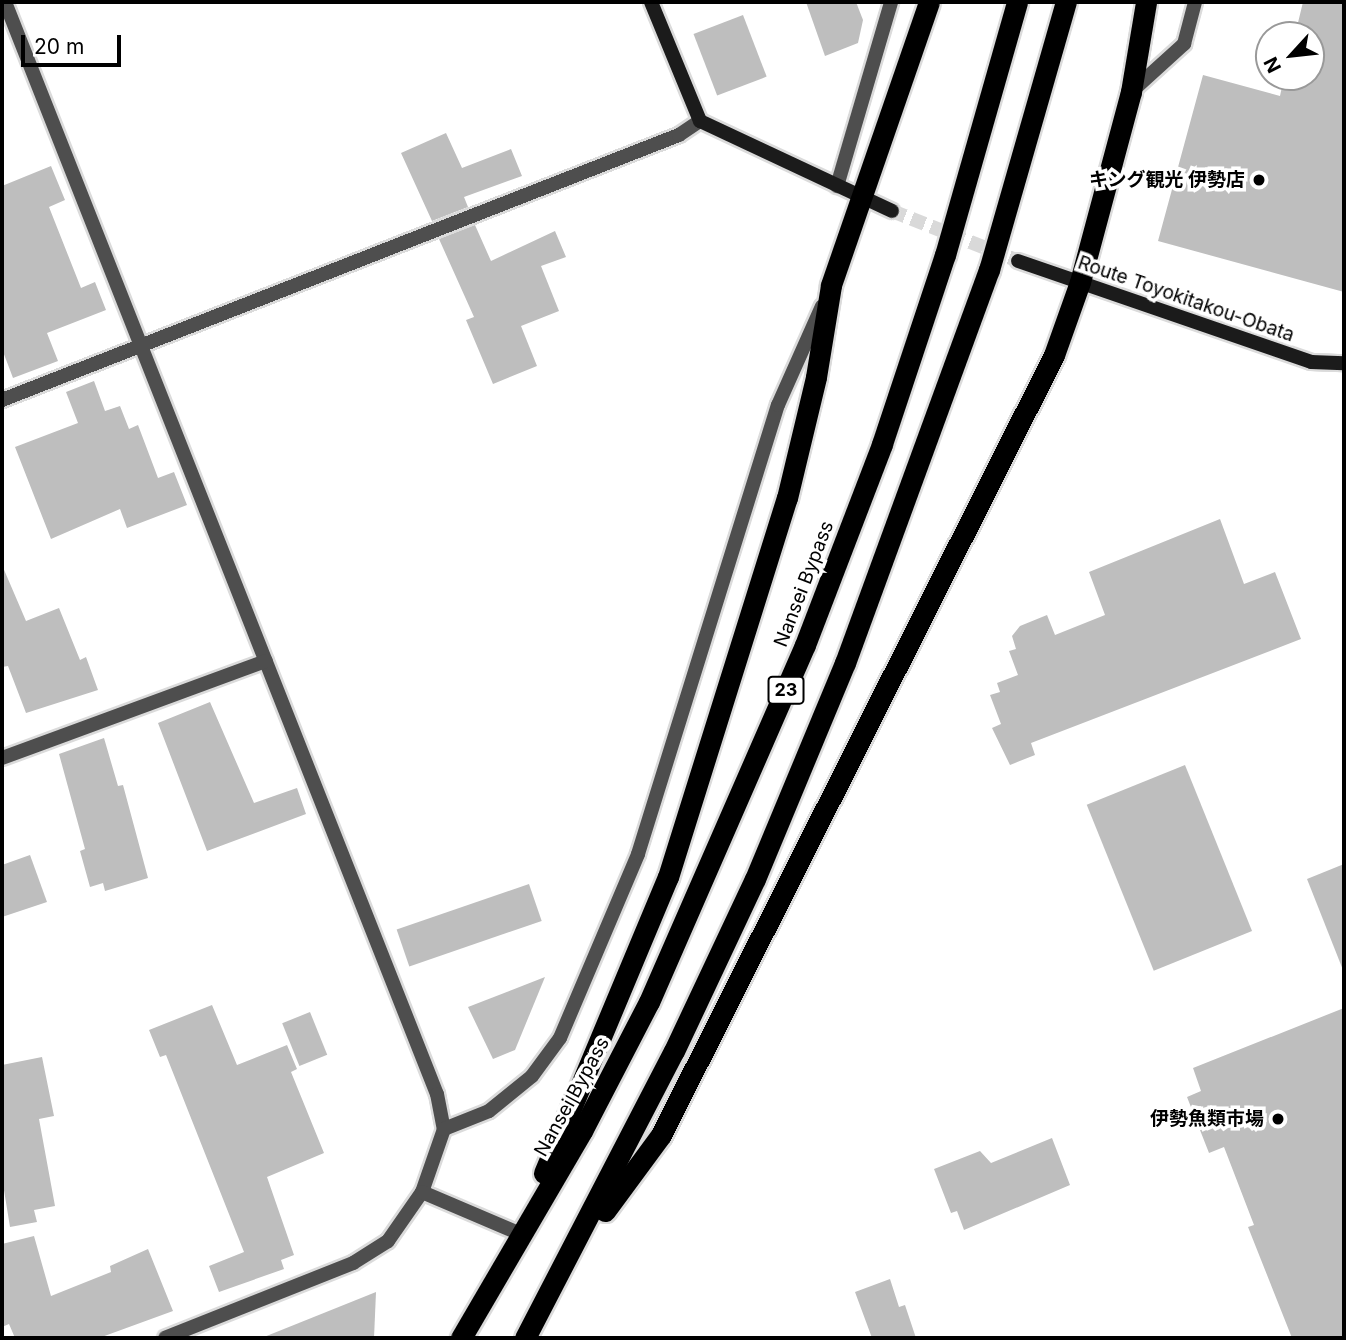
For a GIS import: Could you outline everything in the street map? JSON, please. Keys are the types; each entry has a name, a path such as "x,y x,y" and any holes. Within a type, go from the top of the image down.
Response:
{"highway":[{"path":"519,1233 668,877 788,498 816,377 831,285 929,2"},
{"name":"Nansei Bypass","path":"461,1338 519,1233 582,1131 649,1002 806,645 882,444 945,255 1017,2"},
{"name":"23","path":"525,1338 570,1258 755,879 845,663 989,270 1066,2"},
{"path":"570,1258 661,1135 1054,355 1080,282 1131,92 1146,2"}],"main road":[{"path":"651,2 699,121 892,211"},
{"name":"Route Toyokitakou-Obata","path":"1017,261 1311,362 1344,363"}],"street":[{"path":"5,2 437,1094 444,1129 422,1192 388,1241 353,1263 165,1338"},
{"path":"836,186 891,2"},
{"path":"1131,92 1184,44 1195,2"},
{"path":"2,400 679,135 699,121"},
{"path":"444,1129 489,1111 532,1076 560,1038 638,854 778,405 831,285"},
{"path":"2,758 266,662"},
{"path":"422,1192 519,1233"}],"building":[{"path":"806,2 856,2 863,20 858,43 825,56"},
{"name":"キング観光 伊勢店","path":"1303,2 1344,2 1344,292 1158,241 1203,75 1280,96 1281,91 1325,91 1325,21 1298,21"},
{"path":"743,15 767,77 717,96 694,34"},
{"path":"446,133 462,168 511,149 522,176 464,197 468,207 432,221 401,153"},
{"path":"51,166 65,200 49,207 81,288 95,282 106,310 47,333 58,361 13,378 2,349 2,186"},
{"path":"475,225 491,261 555,231 566,257 541,266 559,311 521,326 537,366 493,384 466,320 474,317 439,239"},
{"path":"94,381 105,411 120,406 129,429 138,425 158,478 174,472 187,505 127,528 120,509 51,539 15,447 78,423 66,392"},
{"path":"1220,519 1244,584 1275,572 1301,639 1031,743 1035,755 1010,765 992,728 1001,724 990,695 1000,692 997,683 1018,675 1009,651 1016,649 1012,636 1020,626 1047,615 1055,635 1105,615 1089,572"},
{"path":"2,565 26,621 59,608 80,660 86,657 98,690 26,713 8,666 2,667"},
{"path":"210,702 254,803 297,788 306,814 207,851 158,723"},
{"path":"104,738 118,786 123,785 148,878 105,891 103,883 90,887 80,851 85,849 59,754"},
{"path":"1185,765 1252,931 1154,971 1087,805"},
{"path":"30,855 47,902 2,917 2,865"},
{"path":"1344,864 1344,970 1343,970 1307,879"},
{"path":"529,884 542,921 409,966 397,930"},
{"path":"545,977 515,1050 493,1059 468,1007"},
{"path":"212,1005 237,1065 287,1045 297,1069 291,1072 324,1153 267,1177 294,1255 281,1260 284,1269 219,1292 209,1266 244,1252 166,1055 160,1057 149,1030"},
{"name":"伊勢魚類市場","path":"1344,1008 1344,1338 1292,1338 1248,1227 1254,1225 1224,1147 1209,1153 1187,1097 1201,1091 1193,1068"},
{"path":"310,1012 327,1055 299,1066 282,1023"},
{"path":"42,1057 54,1116 39,1119 55,1206 34,1210 37,1222 10,1227 2,1178 2,1065"},
{"path":"1052,1138 1070,1185 964,1230 957,1211 951,1213 934,1169 980,1151 991,1163"},
{"path":"34,1236 51,1296 111,1272 110,1266 148,1249 173,1311 99,1338 15,1338 9,1324 2,1327 2,1244"},
{"path":"890,1279 899,1307 905,1305 916,1338 872,1338 855,1292"},
{"path":"376,1292 374,1338 264,1338 264,1337"}],"tunnel":[{"path":"892,211 1018,261"}],"place":[{"name":"キング観光 伊勢店","path":"1259,180"},
{"name":"伊勢魚類市場","path":"1278,1119"}]}
